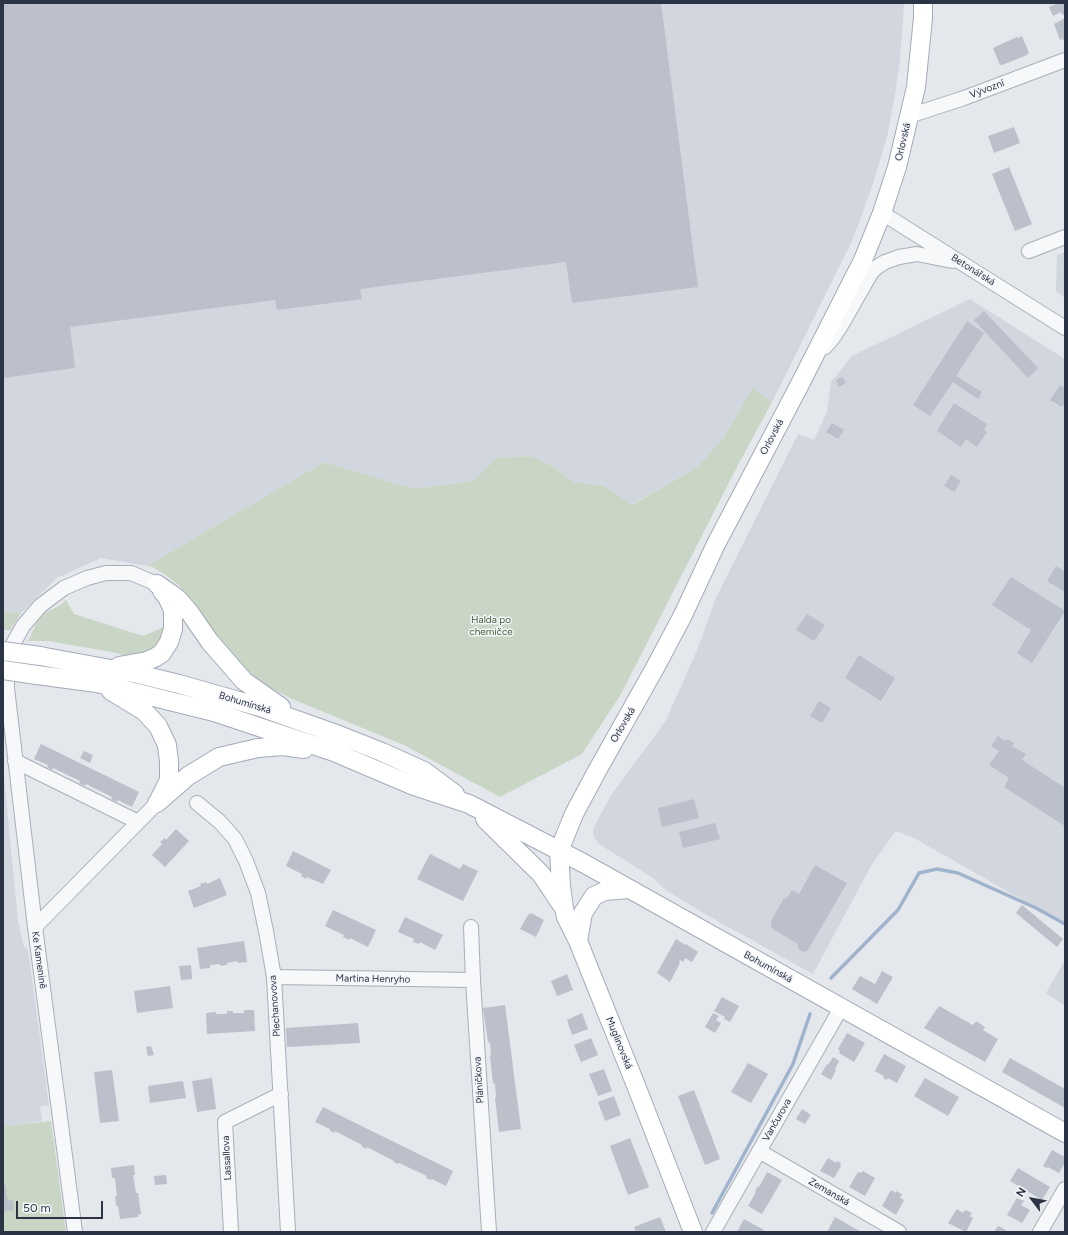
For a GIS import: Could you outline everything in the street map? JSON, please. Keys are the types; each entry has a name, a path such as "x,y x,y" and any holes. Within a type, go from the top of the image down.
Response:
{"main road":[{"name":"Orlovská","path":"559,851 574,814 683,615 716,544 863,260 882,212 897,167 916,87 924,18 923,3"},
{"path":"89,664 119,666 134,664 156,658 162,652 173,629 173,610 167,597 157,584"},
{"path":"157,584 177,598 190,613 210,642 244,681 259,693 300,720"},
{"name":"Bohumínská","path":"3,651 89,664 192,687 300,720 382,752 424,771 469,804 629,889 1065,1133"},
{"name":"Bohumínská","path":"3,670 97,683 214,712 334,752 414,786 469,804"},
{"path":"97,683 144,711 158,726 167,745 169,780 157,803"},
{"path":"157,803 188,776 219,756 258,748 283,746 334,752"},
{"path":"469,804 541,874 564,908"},
{"name":"Muglinovská","path":"559,851 564,908 637,1088 693,1232"},
{"path":"578,941 584,913 594,896 605,891 629,889"}],"street":[{"name":"Vývozní","path":"909,116 964,98 1065,60"},
{"name":"Betonářská","path":"882,212 1065,328"},
{"path":"1029,251 1065,237"},
{"path":"811,362 833,338 872,272 877,267 899,256 917,254 962,263"},
{"name":"Ke Kamenině","path":"75,1232 34,927 7,688 7,671 13,644 24,626 40,606 64,588 88,578 106,573 131,573 157,584"},
{"path":"15,760 138,822"},
{"path":"34,927 157,803"},
{"name":"Plechanovova","path":"197,803 220,822 235,839 246,861 258,894 274,977 288,1232"},
{"name":"Pláničkova","path":"471,928 489,1232"},
{"name":"Martina Henryho","path":"274,977 473,980"},
{"name":"Vančurova","path":"713,1232 841,1008"},
{"name":"Lassallova","path":"231,1232 225,1122 281,1094"},
{"name":"Zemanská","path":"759,1151 899,1232"},
{"path":"1040,1232 1065,1190"}],"shaded area":[{"path":"3,3 904,3 900,60 887,137 872,187 852,241 772,402 753,388 723,439 697,467 631,505 604,486 574,482 552,466 531,456 497,458 473,481 414,489 324,462 147,566 101,558 57,578 21,613 3,612"},
{"path":"1065,252 1065,297 1056,292 1057,255"},
{"path":"970,299 1065,359 1065,923 914,838 896,831 872,864 813,974 712,918 667,891 653,878 599,844 594,837 593,829 611,795 665,722 696,653 716,598 798,434 814,440 827,412 831,382 852,356"},
{"path":"3,766 18,921 24,947 28,950 49,1105 40,1107 42,1121 3,1126"},
{"path":"1065,960 1065,1006 1046,993"}],"green space":[{"name":"Halda po chemičce","path":"753,387 772,402 738,465 621,694 582,754 500,797 404,745 292,699 265,685 240,664 179,585 161,572 147,566 324,462 414,489 473,481 497,458 531,456 552,466 574,482 604,486 632,505 697,467 723,439"},
{"path":"66,600 74,614 143,636 164,627 161,638 156,646 146,652 125,656 117,653 48,641 28,641 37,622 45,613 59,606"},
{"path":"3,612 21,613 10,630 3,630"},
{"path":"51,1121 66,1232 3,1232 3,1126"}],"building":[{"path":"3,3 661,3 698,287 572,303 566,262 360,289 362,299 277,310 275,300 70,327 75,368 3,378"},
{"path":"1058,3 1065,3 1065,14 1062,15 1061,12 1053,16 1049,7"},
{"path":"1065,18 1065,40 1060,40 1054,24"},
{"path":"1022,36 1029,53 1000,65 993,48"},
{"path":"1014,127 1020,143 994,153 988,136"},
{"path":"1009,167 1032,224 1015,231 992,174"},
{"path":"984,311 1038,368 1028,378 974,320"},
{"path":"967,321 984,333 956,376 982,392 978,399 953,382 930,416 913,405"},
{"path":"842,377 846,383 839,387 836,380"},
{"path":"1060,385 1065,388 1065,402 1062,407 1050,400"},
{"path":"954,403 987,424 984,430 987,432 977,447 966,439 961,447 937,431"},
{"path":"832,423 844,430 838,439 826,432"},
{"path":"951,475 961,481 954,492 944,486"},
{"path":"1056,566 1065,572 1065,592 1047,581"},
{"path":"1011,577 1065,611 1032,663 1017,653 1031,630 992,605"},
{"path":"807,614 825,625 814,641 796,630"},
{"path":"859,655 895,678 881,701 845,678"},
{"path":"819,701 831,708 822,723 810,716"},
{"path":"998,736 1005,741 1006,739 1014,743 1012,746 1026,754 1022,760 1065,788 1065,826 1004,787 1009,778 989,765 999,751 991,746"},
{"path":"41,744 139,792 132,807 118,800 117,802 111,799 112,797 86,784 85,786 79,783 80,781 53,768 52,770 47,767 48,765 34,759"},
{"path":"84,751 93,755 90,763 80,758"},
{"path":"694,799 699,818 662,827 658,808"},
{"path":"715,823 720,839 683,848 679,832"},
{"path":"176,829 189,841 165,867 152,855 162,844 160,842 165,838 166,840"},
{"path":"293,851 331,870 323,884 307,877 306,879 301,876 302,874 286,866"},
{"path":"430,854 460,869 463,864 478,871 463,901 417,879"},
{"path":"815,865 847,883 808,950 803,952 798,948 798,944 773,929 771,926 771,921 784,898 786,899 792,890 799,894"},
{"path":"220,878 227,895 194,908 188,891 201,886 200,884 206,882 207,884"},
{"path":"1022,905 1063,939 1057,947 1016,913"},
{"path":"333,910 376,930 368,947 350,938 349,940 343,937 344,935 325,926"},
{"path":"531,913 544,920 536,937 520,929 528,915"},
{"path":"405,917 443,935 435,950 420,942 419,944 413,942 414,939 398,932"},
{"path":"676,939 698,952 692,962 685,958 683,962 680,960 680,963 670,982 657,973"},
{"path":"244,941 247,962 238,963 237,961 221,966 220,964 210,965 210,968 200,969 197,948"},
{"path":"191,965 192,979 181,980 179,966"},
{"path":"882,971 893,977 877,1004 852,989 860,976 875,984"},
{"path":"567,974 573,990 557,996 551,981"},
{"path":"170,986 173,1008 137,1013 134,991"},
{"path":"722,997 739,1006 730,1022 724,1019 725,1017 714,1011"},
{"path":"505,1005 521,1129 499,1132 495,1084 493,1083 490,1057 490,1043 488,1042 483,1008"},
{"path":"939,1006 973,1025 976,1021 985,1027 983,1030 998,1039 985,1062 924,1028"},
{"path":"244,1010 254,1010 255,1031 207,1034 206,1013 216,1012 216,1014 227,1014 227,1011 233,1011 233,1013 244,1013"},
{"path":"582,1013 588,1029 572,1035 567,1020"},
{"path":"713,1013 719,1016 716,1020 721,1023 715,1033 705,1027"},
{"path":"358,1023 360,1043 287,1047 286,1028"},
{"path":"847,1033 865,1043 854,1062 839,1053 840,1051 838,1049"},
{"path":"591,1038 598,1055 581,1062 574,1045"},
{"path":"151,1046 154,1055 148,1056 146,1047"},
{"path":"884,1054 906,1066 897,1083 888,1078 887,1080 883,1078 884,1076 875,1071"},
{"path":"833,1057 839,1061 831,1080 821,1074"},
{"path":"1010,1058 1065,1089 1065,1108 1002,1072"},
{"path":"748,1063 768,1074 751,1103 731,1092"},
{"path":"604,1069 612,1091 598,1096 589,1074"},
{"path":"112,1070 119,1121 100,1123 94,1072"},
{"path":"212,1078 216,1109 197,1112 192,1081"},
{"path":"925,1078 959,1097 948,1116 914,1096"},
{"path":"183,1081 186,1098 150,1103 148,1086"},
{"path":"694,1090 720,1159 705,1165 678,1096"},
{"path":"614,1096 621,1115 605,1121 598,1102"},
{"path":"323,1107 453,1171 446,1186 432,1179 426,1178 427,1176 399,1163 398,1164 367,1147 366,1149 361,1146 362,1145 335,1131 334,1133 329,1130 330,1129 315,1122"},
{"path":"802,1109 811,1115 805,1124 796,1119"},
{"path":"630,1138 649,1187 628,1195 610,1146"},
{"path":"1052,1150 1065,1157 1065,1163 1059,1173 1043,1166"},
{"path":"828,1158 836,1163 837,1161 841,1163 841,1166 834,1178 820,1171"},
{"path":"134,1165 135,1175 133,1175 136,1193 138,1193 141,1214 138,1215 138,1217 120,1219 118,1206 116,1206 115,1196 117,1196 115,1178 112,1178 111,1168"},
{"path":"1018,1168 1050,1187 1042,1200 1010,1181"},
{"path":"863,1171 875,1178 865,1196 849,1187 858,1172 861,1173"},
{"path":"767,1172 782,1180 762,1214 748,1206 756,1192 755,1191 758,1186 759,1187"},
{"path":"166,1175 167,1184 155,1185 154,1176"},
{"path":"3,1184 5,1184 8,1201 13,1200 14,1210 3,1212"},
{"path":"891,1190 902,1194 900,1198 904,1200 896,1215 882,1206"},
{"path":"1017,1198 1024,1201 1021,1205 1030,1210 1022,1223 1007,1215"},
{"path":"957,1209 963,1213 965,1210 972,1213 970,1216 973,1218 966,1232 948,1223"},
{"path":"660,1217 666,1232 636,1232 634,1227"},
{"path":"835,1217 861,1232 827,1232"},
{"path":"744,1219 764,1230 763,1232 737,1232"},
{"path":"998,1226 1001,1227 1008,1232 994,1232"}],"waterway":[{"path":"831,978 898,910 919,873 937,869 958,873 1036,908 1065,924"},
{"path":"712,1213 793,1064 810,1014"}]}
